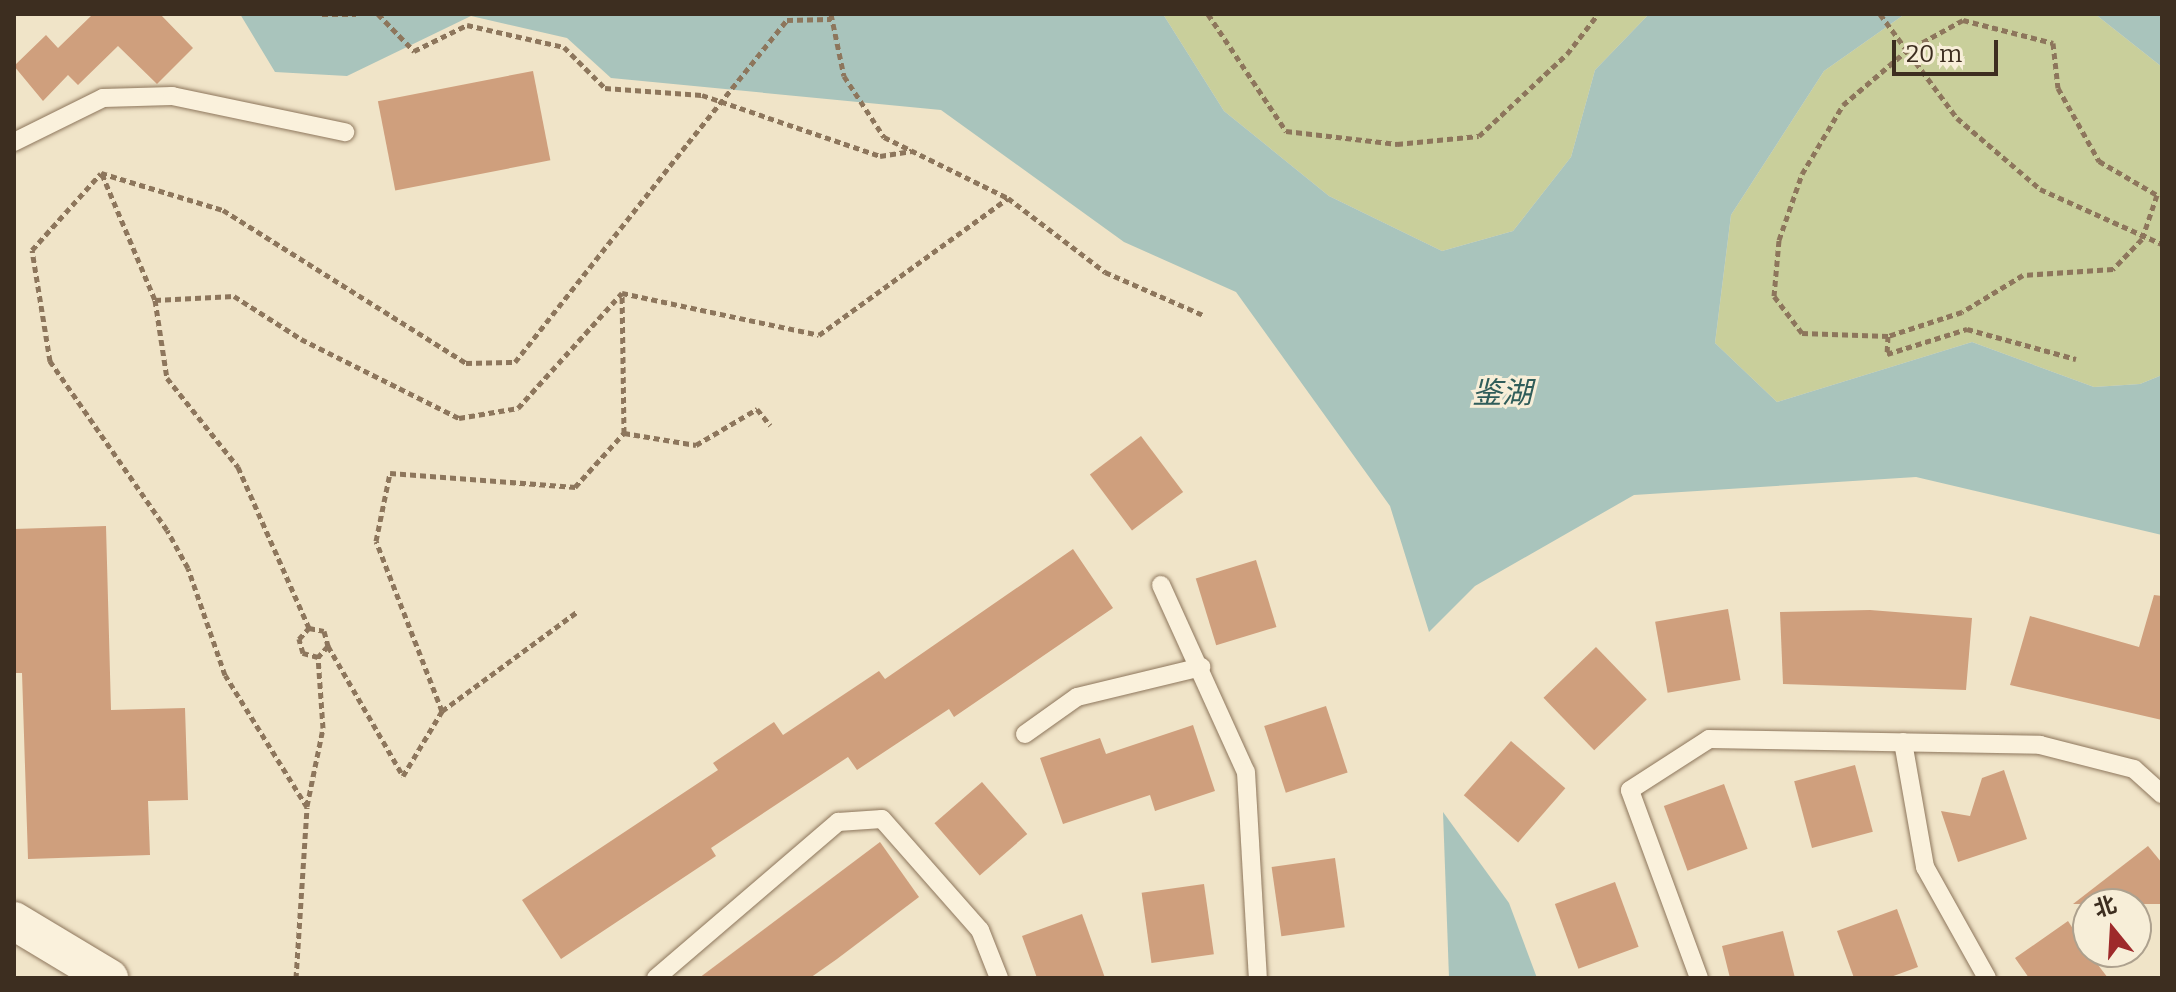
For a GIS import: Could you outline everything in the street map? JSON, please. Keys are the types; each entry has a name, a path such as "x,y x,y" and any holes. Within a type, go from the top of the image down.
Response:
{"street":[{"path":"14,921 109,978"}],"lane":[{"path":"14,142 103,98 172,96 345,132"},
{"path":"1161,585 1201,667 1246,772 1258,978"},
{"path":"1025,734 1077,697 1201,667"},
{"path":"1699,978 1630,790 1709,739 2040,745 2134,769 2162,794"},
{"path":"1903,742 1925,867 1987,978"},
{"path":"656,978 838,822 882,819 980,930 999,978"}],"path":[{"path":"322,14 356,14"},
{"path":"378,14 414,51 467,25 564,47 605,88 702,95 880,156 912,151"},
{"path":"101,173 223,210 466,363 515,362 793,14"},
{"path":"1208,14 1286,131 1397,144 1479,136 1567,54 1598,14"},
{"path":"1880,14 1905,52 1957,118 2040,189 2142,239 2162,244"},
{"path":"787,20 831,16 844,76 884,137 1008,198 1105,272 1205,316"},
{"path":"1963,20 2053,43 2058,88 2099,161 2159,193 2142,239 2113,269 2023,275 1962,312 1888,336 1802,333 1774,296 1779,240 1802,174 1843,105 1905,52 1963,20"},
{"path":"101,173 155,300 167,378 238,467 309,628"},
{"path":"101,173 32,250 50,361 167,530 188,568 225,675 307,807"},
{"path":"622,293 819,335 1008,198"},
{"path":"155,300 234,296 301,339 459,418 518,408 622,293"},
{"path":"442,711 376,541 390,473 575,487 624,433 622,293"},
{"path":"1888,336 1887,354 1967,329 2076,359"},
{"path":"624,433 696,445 757,409 770,425"},
{"path":"309,628 324,631 328,646 403,776 442,711 577,612"},
{"path":"309,628 299,639 303,653 318,657"},
{"path":"296,978 307,807 323,728 318,657 328,646"}],"green space":[{"path":"1163,14 1649,14 1595,70 1571,157 1513,231 1442,251 1329,196 1224,111"},
{"path":"1905,14 2095,14 2162,67 2162,375 2140,384 2094,387 1972,342 1777,402 1715,343 1731,215 1824,71"}],"water":[{"name":"鉴湖","path":"240,14 1163,14 1224,111 1329,196 1442,251 1513,231 1571,157 1595,70 1649,14 1905,14 1824,71 1731,215 1715,343 1777,402 1972,342 2094,387 2140,384 2162,375 2162,535 1916,477 1634,495 1475,586 1429,632 1390,506 1236,292 1124,242 941,110 611,78 567,38 471,16 347,76 275,72"},
{"path":"2095,14 2162,14 2162,67"},
{"path":"1443,812 1509,903 1537,978 1449,978"}],"building":[{"path":"93,14 160,14 193,48 157,84 118,46 78,85 68,75 43,101 14,66 46,35 58,48"},
{"path":"533,71 550,160 395,190 378,101"},
{"path":"1141,436 1183,492 1132,530 1090,475"},
{"path":"106,526 111,710 185,708 188,800 148,801 150,855 28,859 22,673 14,673 14,529"},
{"path":"1073,549 1113,608 954,717 949,709 857,770 848,757 711,848 716,856 561,959 522,900 718,770 713,763 774,722 783,735 879,671 885,679"},
{"path":"1256,560 1276,627 1216,645 1196,578"},
{"path":"2154,595 2162,596 2162,720 2010,685 2030,616 2139,647"},
{"path":"1728,609 1741,680 1668,693 1655,622"},
{"path":"1870,610 1972,618 1966,690 1783,684 1780,612"},
{"path":"1596,647 1647,700 1594,750 1543,698"},
{"path":"1326,706 1348,773 1286,793 1264,726"},
{"path":"1193,725 1215,791 1155,811 1150,795 1063,824 1040,758 1100,738 1106,754"},
{"path":"1511,741 1565,788 1518,843 1464,795"},
{"path":"1855,765 1873,832 1812,848 1794,781"},
{"path":"2004,770 2027,839 1958,862 1941,811 1970,816 1982,778"},
{"path":"982,782 1027,834 980,875 934,823"},
{"path":"1724,784 1748,849 1687,871 1664,806"},
{"path":"880,842 919,897 837,959 810,978 699,978"},
{"path":"2148,846 2162,863 2162,904 2152,904 2152,888 2094,888"},
{"path":"1335,858 1345,927 1281,936 1272,867"},
{"path":"1615,882 1639,947 1578,969 1555,904"},
{"path":"1204,884 1214,954 1151,963 1142,893"},
{"path":"1897,909 1918,967 1888,978 1854,978 1837,931"},
{"path":"1082,914 1105,978 1037,978 1022,936"},
{"path":"2068,921 2072,927 2072,968 2100,968 2108,978 2029,978 2015,958"},
{"path":"1783,931 1795,978 1730,978 1722,946"}]}
